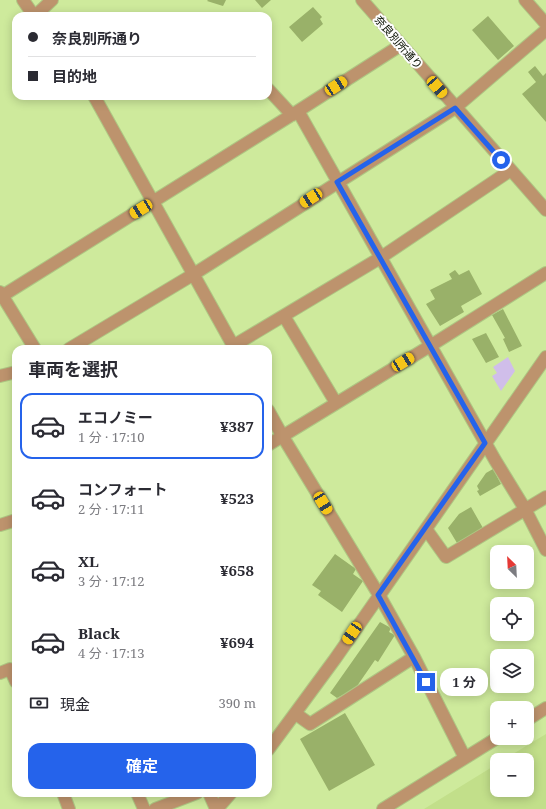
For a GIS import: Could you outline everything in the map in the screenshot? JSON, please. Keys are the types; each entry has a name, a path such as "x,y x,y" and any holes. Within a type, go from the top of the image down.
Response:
{"street":[{"path":"23,0 32,12"},
{"path":"39,12 52,0"},
{"name":"奈良別所通り","path":"362,0 455,108 546,210"},
{"path":"525,0 546,24"},
{"path":"76,345 194,274 455,108 546,30"},
{"path":"33,345 1,294 295,113 401,45"},
{"path":"272,93 295,113 337,182 485,443 525,509 546,550"},
{"path":"96,100 232,345"},
{"path":"239,345 380,258 510,170"},
{"path":"272,443 546,273"},
{"path":"284,316 336,403"},
{"path":"272,745 296,714 546,357"},
{"path":"0,376 12,373"},
{"path":"272,417 414,657 465,758"},
{"path":"426,529 446,557 546,497"},
{"path":"0,525 12,521"},
{"path":"296,714 310,724 414,657"},
{"path":"0,673 10,669 12,673"},
{"path":"534,716 546,708"},
{"path":"383,809 490,742"},
{"path":"64,797 69,809"},
{"path":"139,797 144,809"},
{"path":"156,809 187,797"},
{"path":"211,797 217,809 228,797"}],"shaded area":[{"path":"508,357 515,371 501,391 492,376 497,373 493,367"},
{"path":"546,734 546,809 424,809 490,768 490,797 534,797 534,753 515,753 528,745 534,745 534,741"}],"building":[{"path":"226,0 223,6 207,1"},
{"path":"255,0 271,0 262,8"},
{"path":"313,7 322,17 320,19 323,24 302,42 289,27"},
{"path":"488,16 514,46 498,60 472,30"},
{"path":"535,66 543,76 546,73 546,122 522,94 536,82 528,72"},
{"path":"455,270 459,275 469,270 482,294 461,306 464,312 440,326 426,304 435,299 430,290 452,279 449,274"},
{"path":"503,309 522,346 509,352 503,339 505,338 492,315"},
{"path":"486,333 499,357 486,363 472,339"},
{"path":"493,469 501,484 480,496 477,491 479,490 477,486 486,473"},
{"path":"471,507 483,528 457,543 448,528 459,514"},
{"path":"335,554 356,569 353,574 363,581 342,612 318,595 321,591 312,585"},
{"path":"380,622 391,628 389,632 395,635 378,662 375,660 355,689 337,698 330,693"},
{"path":"345,713 375,765 329,791 300,739"}],"route":[{"path":"426,682 414,657 378,595 426,529 485,443 337,182 455,108 501,160"}]}
